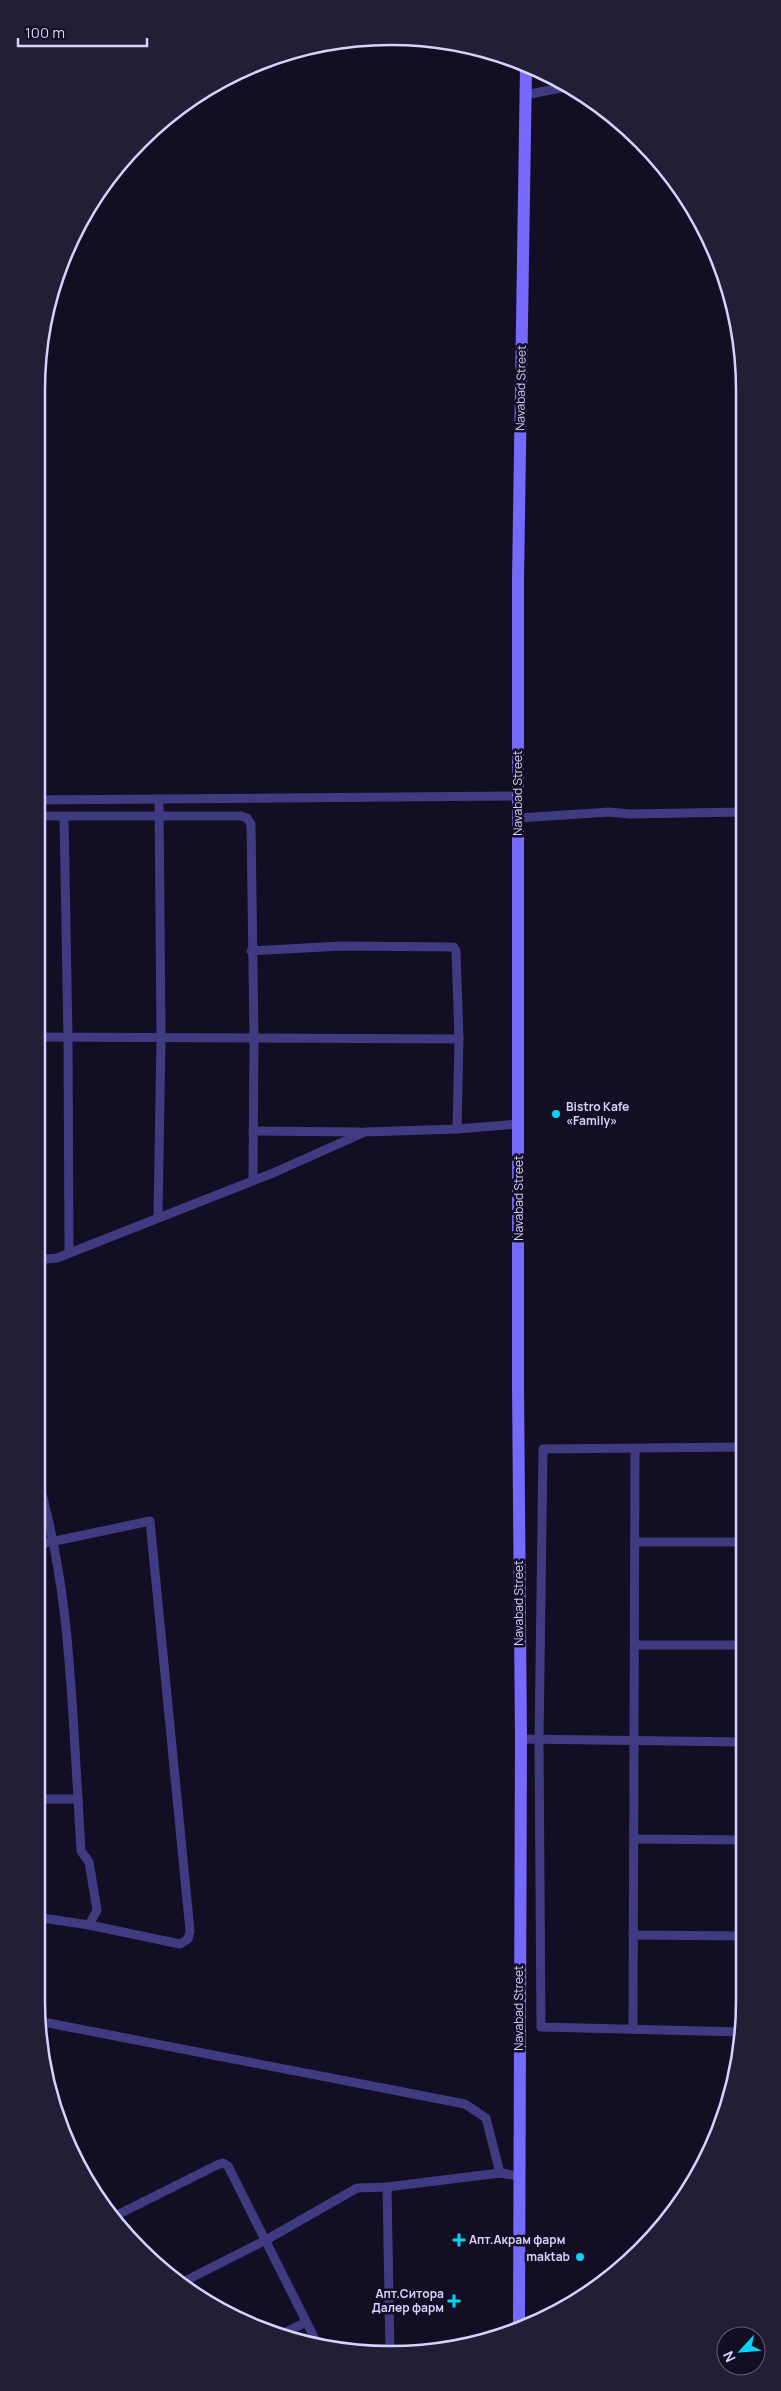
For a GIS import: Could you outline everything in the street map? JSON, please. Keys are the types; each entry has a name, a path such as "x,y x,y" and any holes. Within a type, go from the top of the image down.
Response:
{"street":[{"name":"Navabad Street","path":"523,2320 519,2176 520,1739 518,1386 520,1124 518,579 526,72"},
{"path":"525,95 558,89"},
{"path":"45,800 518,796"},
{"path":"158,1217 161,1038 159,800"},
{"path":"518,818 610,812 629,814 736,812"},
{"path":"45,816 242,816 247,818 251,824 251,951 254,1039 253,1180"},
{"path":"64,816 69,1252"},
{"path":"251,951 342,946 454,947 456,951 459,1039 457,1129"},
{"path":"45,1037 459,1039"},
{"path":"253,1132 365,1132 457,1129 520,1124"},
{"path":"45,1259 57,1258 253,1180 365,1132"},
{"path":"734,2032 541,2027 539,1741 544,1449 736,1447"},
{"path":"633,2028 636,1449"},
{"path":"45,1503 50,1520 68,1633 81,1851 89,1862 97,1910 89,1925"},
{"path":"45,1544 150,1521 190,1931 188,1939 180,1944 89,1925 45,1918"},
{"path":"635,1542 736,1542"},
{"path":"634,1645 736,1645"},
{"path":"520,1739 539,1741 736,1742"},
{"path":"45,1799 78,1799"},
{"path":"634,1840 736,1840"},
{"path":"633,1935 736,1936"},
{"path":"46,2023 465,2104 486,2118 500,2173"},
{"path":"119,2214 223,2163 231,2172 313,2337"},
{"path":"187,2280 266,2240 357,2188 387,2187 500,2173 519,2176"},
{"path":"387,2187 390,2346"},
{"path":"289,2331 306,2322"}],"place":[{"name":"Bistro Kafe «Family»","path":"556,1114"},
{"name":"Апт.Акрам фарм","path":"459,2240"},
{"name":"maktab","path":"580,2257"},
{"name":"Апт.Ситора Далер фарм","path":"454,2301"}]}
